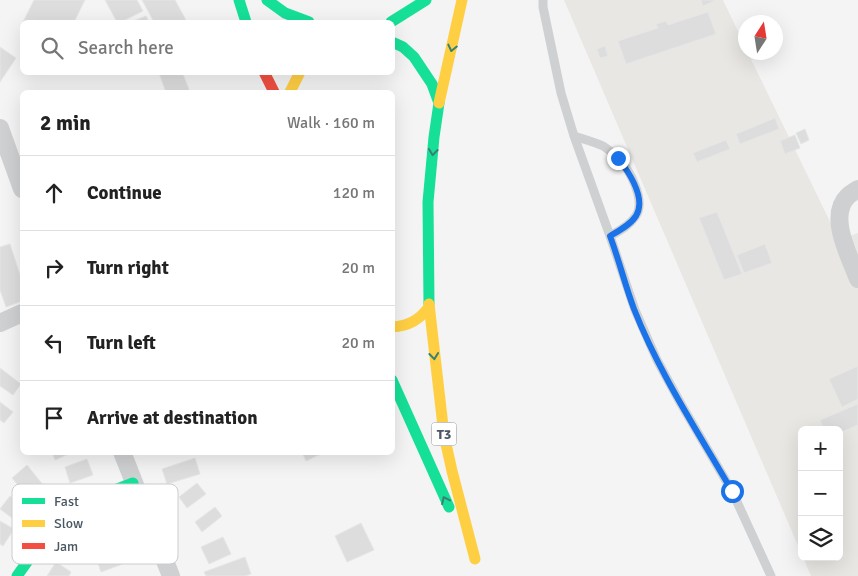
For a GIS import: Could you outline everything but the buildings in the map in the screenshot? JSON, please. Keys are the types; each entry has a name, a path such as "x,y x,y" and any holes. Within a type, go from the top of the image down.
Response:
{"main road":[{"path":"239,0 245,20"},
{"path":"267,0 285,12 304,20"},
{"path":"394,20 426,0"},
{"path":"439,103 462,0"},
{"path":"395,43 414,56 432,84 439,103"},
{"path":"266,75 273,90"},
{"path":"291,90 298,75"},
{"name":"T3","path":"395,387 440,488 478,563 452,471 444,435 429,307 428,202 439,103"},
{"path":"395,327 403,327 414,322 429,307"},
{"path":"128,484 133,482"},
{"path":"17,576 26,564"}],"street":[{"path":"0,128 20,183"},
{"path":"858,189 847,196 841,207 839,220 841,233 858,279"},
{"path":"0,323 20,314"},
{"path":"123,455 133,482"},
{"path":"166,564 171,576"}],"lane":[{"path":"543,0 561,93 574,136 635,310 657,360 732,491 772,576"},
{"path":"574,136 603,146 618,158 629,172 638,192 639,207 636,216 626,226 610,236"}],"shaded area":[{"path":"564,0 723,0 738,31 738,60 751,60 839,240 858,233 858,576 811,576 805,561 843,561 843,426 798,426 798,546"}],"traffic: fast":[{"path":"239,0 245,20"},
{"path":"267,0 285,13 304,20"},
{"path":"394,20 426,0"},
{"path":"395,43 403,47 414,57 432,84 439,103 428,202 429,304"},
{"path":"395,387 449,507"},
{"path":"17,576 26,564"}],"traffic: slow":[{"path":"439,103 462,0"},
{"path":"291,90 298,75"},
{"path":"429,304 444,435 475,559"},
{"path":"395,326 413,322 429,307"}],"traffic: jam":[{"path":"266,75 273,90"}],"route":[{"path":"618,158 629,172 638,192 639,207 636,216 626,226 610,236 627,288 657,360 732,491"}]}
